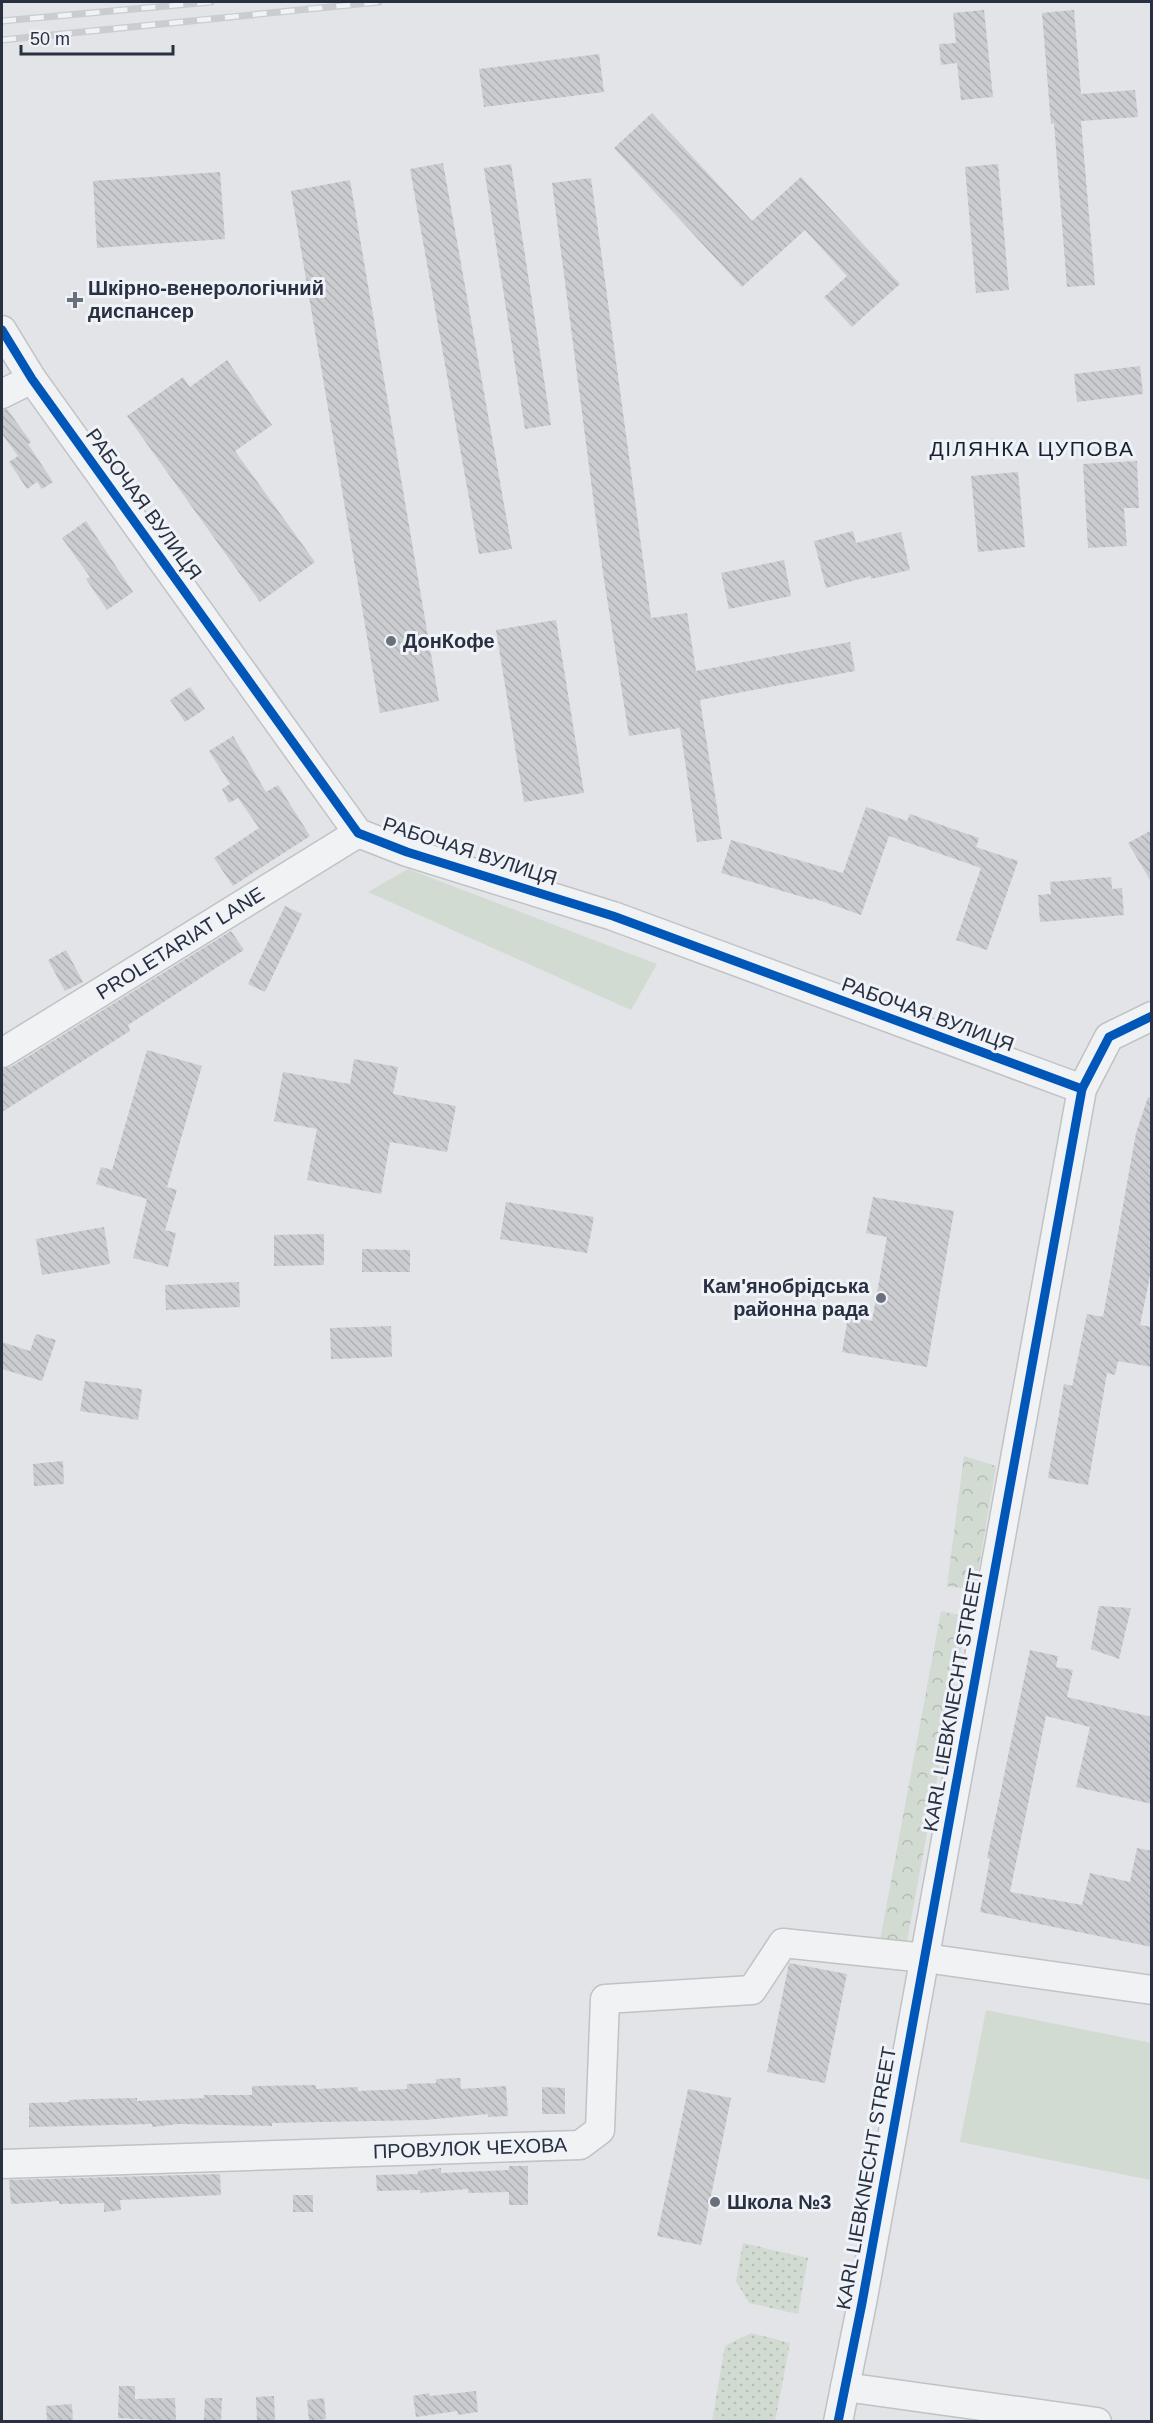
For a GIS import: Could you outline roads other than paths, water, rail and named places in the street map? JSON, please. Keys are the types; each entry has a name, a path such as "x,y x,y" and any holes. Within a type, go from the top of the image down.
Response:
{"street":[{"name":"РАБОЧАЯ ВУЛИЦЯ","path":"2,330 32,378 358,833 407,852 613,916 1082,1089"},
{"path":"2,394 32,378"},
{"name":"PROLETARIAT LANE","path":"2,1053 358,833"},
{"name":"KARL LIEBKNECHT STREET","path":"838,2421 925,1958 1082,1089 1109,1037 1152,1016"},
{"name":"ПРОВУЛОК ЧЕХОВА","path":"2,2164 580,2145 600,2130 605,1999 752,1990 783,1943 925,1958"},
{"path":"925,1958 1152,1990"},
{"path":"845,2387 1097,2421"}],"railway":[{"path":"2,21 211,2"},
{"path":"2,40 379,2"}],"place":[{"name":"Шкірно-венерологічний диспансер","path":"75,300"},
{"name":"ДонКофе","path":"391,641"},
{"name":"Кам'янобрідська районна рада","path":"881,1298"},
{"name":"Школа №3","path":"715,2202"}],"district":[{"name":"ДІЛЯНКА ЦУПОВА","path":"1032,449"}]}
